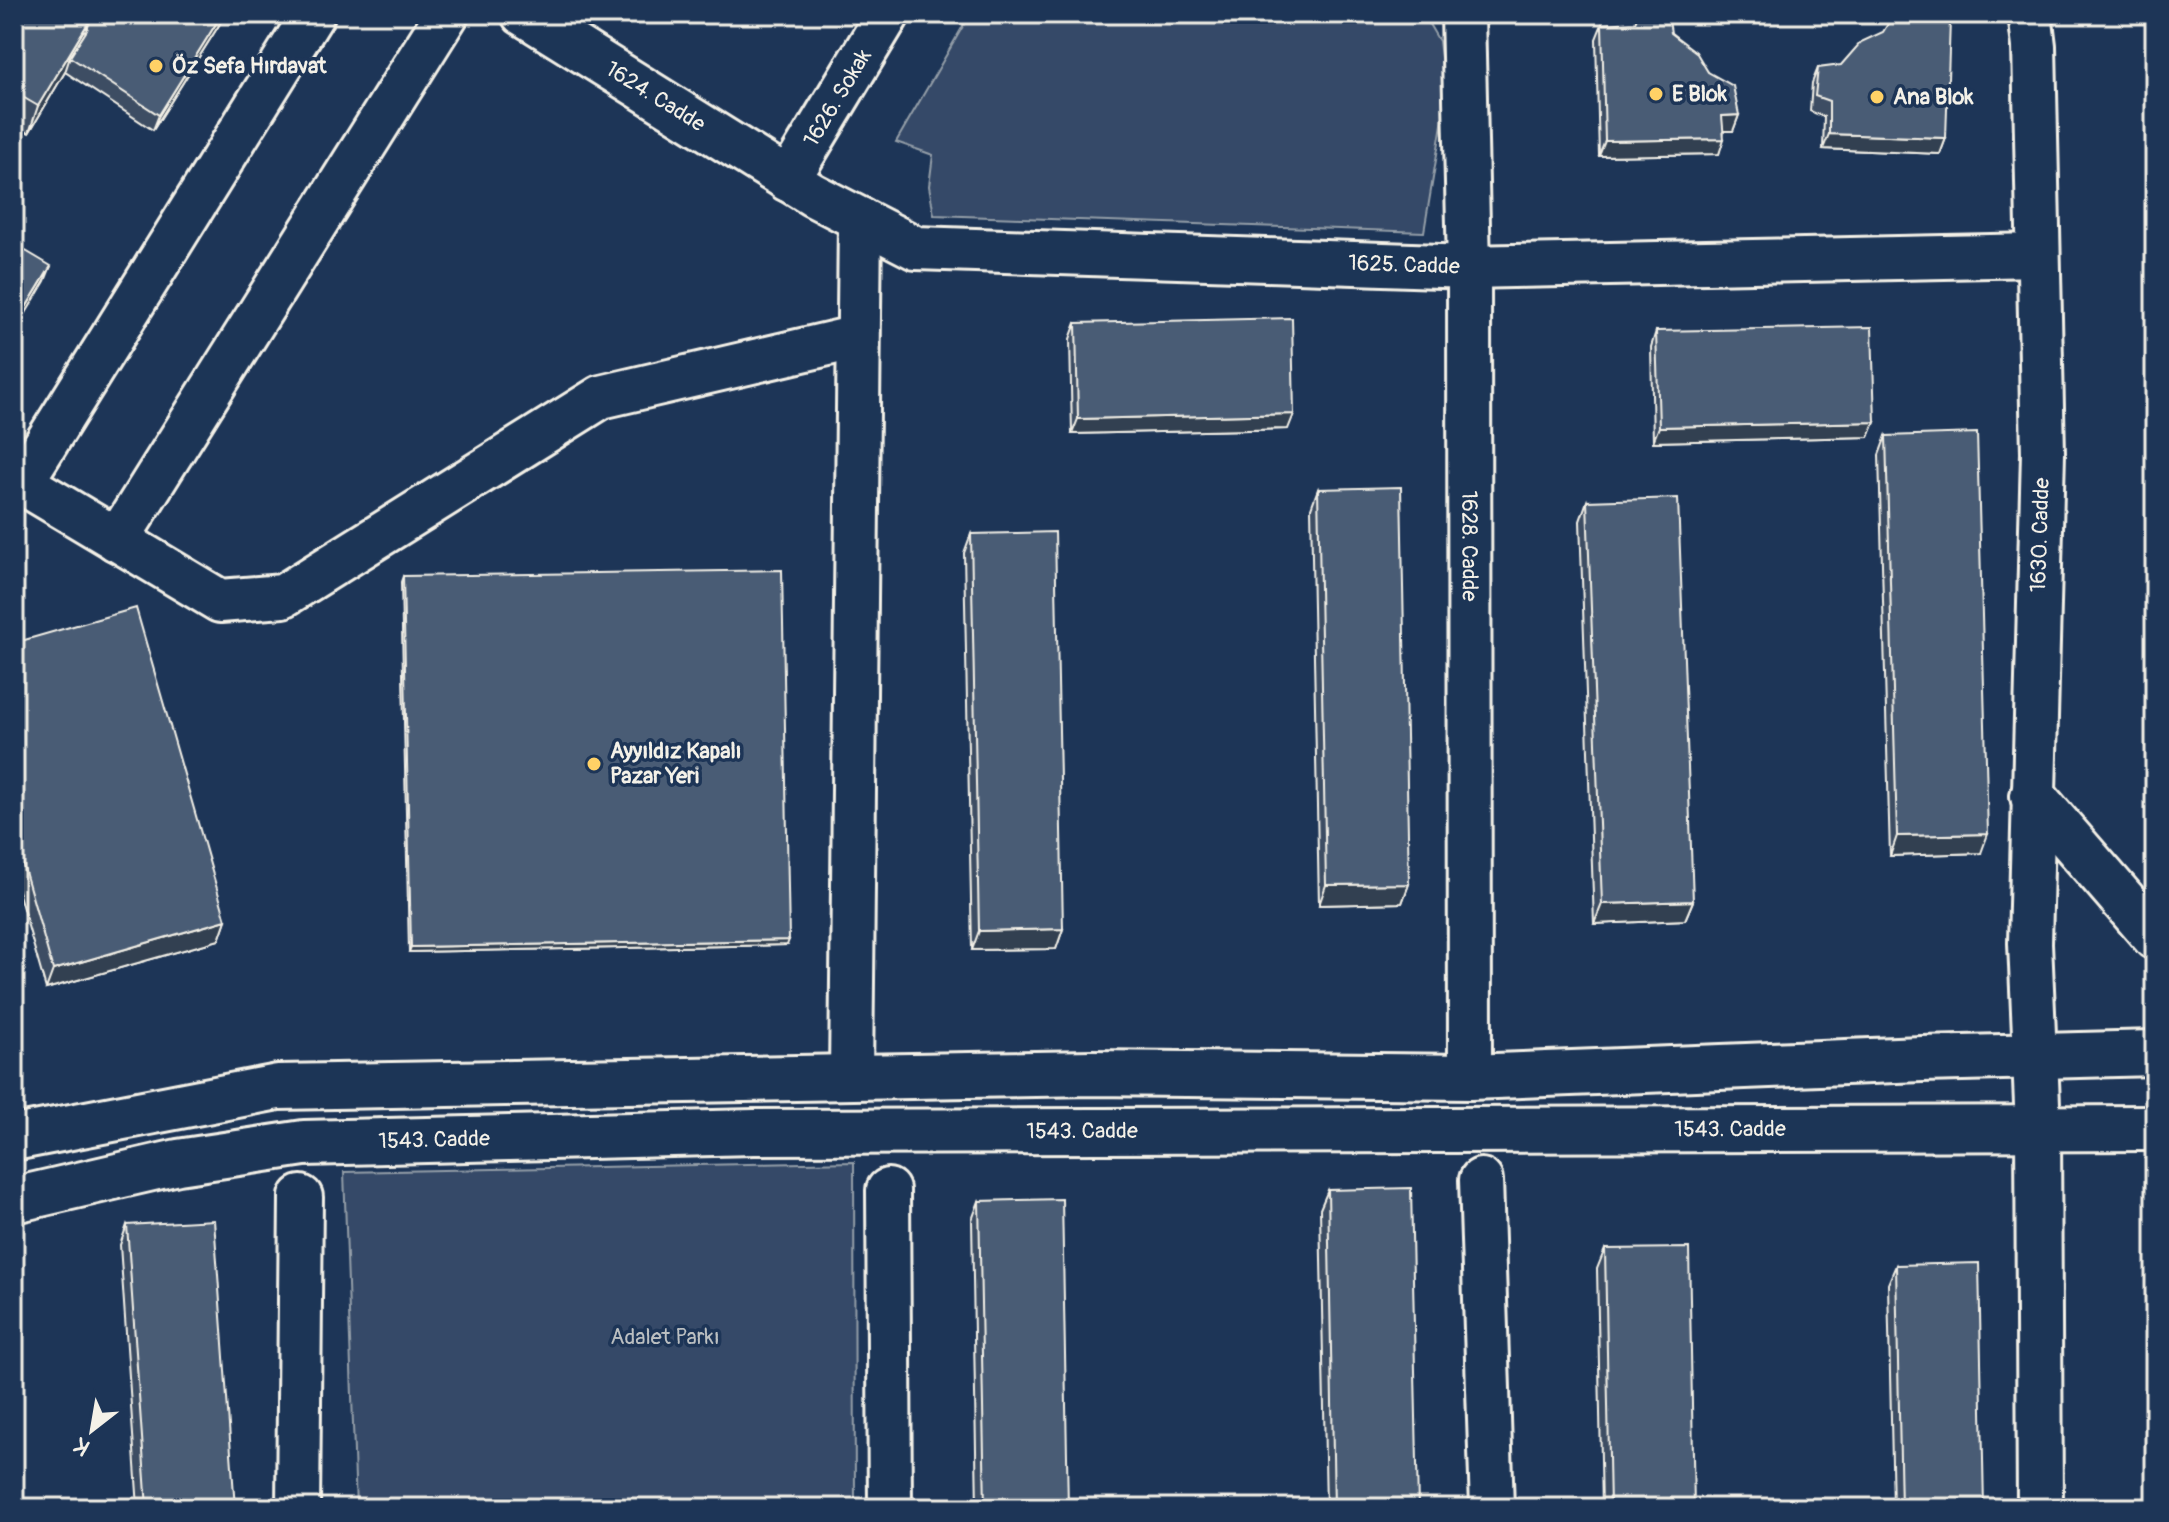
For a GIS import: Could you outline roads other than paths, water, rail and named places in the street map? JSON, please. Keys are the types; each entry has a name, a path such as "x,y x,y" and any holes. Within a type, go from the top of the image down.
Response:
{"main road":[{"path":"2033,796 2155,937"},
{"path":"14,1138 278,1087 1092,1073 1470,1077 2155,1053"},
{"path":"2035,1057 2040,1508"},
{"name":"1543. Cadde","path":"14,1200 178,1162 304,1143 769,1131 2155,1128"}],"street":[{"path":"313,14 18,480 117,540 220,601 283,596 601,397 858,337"},
{"path":"117,540 447,14"},
{"name":"1624. Cadde","path":"523,14 788,180"},
{"name":"1626. Sokak","path":"788,180 888,14"},
{"name":"1628. Cadde","path":"1463,14 1469,267 1470,1077"},
{"name":"1630. Cadde","path":"2030,14 2034,46 2043,453 2030,943 2035,1057"},
{"name":"1625. Cadde","path":"788,180 916,248 1469,267 2038,255"},
{"path":"851,1076 860,219"},
{"path":"1481,1180 1492,1508"},
{"path":"888,1190 890,1508"},
{"path":"298,1508 301,1197"}],"place":[{"name":"Öz Sefa Hırdavat","path":"156,66"},
{"name":"E Blok","path":"1656,94"},
{"name":"Ana Blok","path":"1877,97"},
{"name":"Ayyıldız Kapalı Pazar Yeri","path":"594,764"}],"park label":[{"name":"Adalet Parkı","path":"665,1337"}]}
